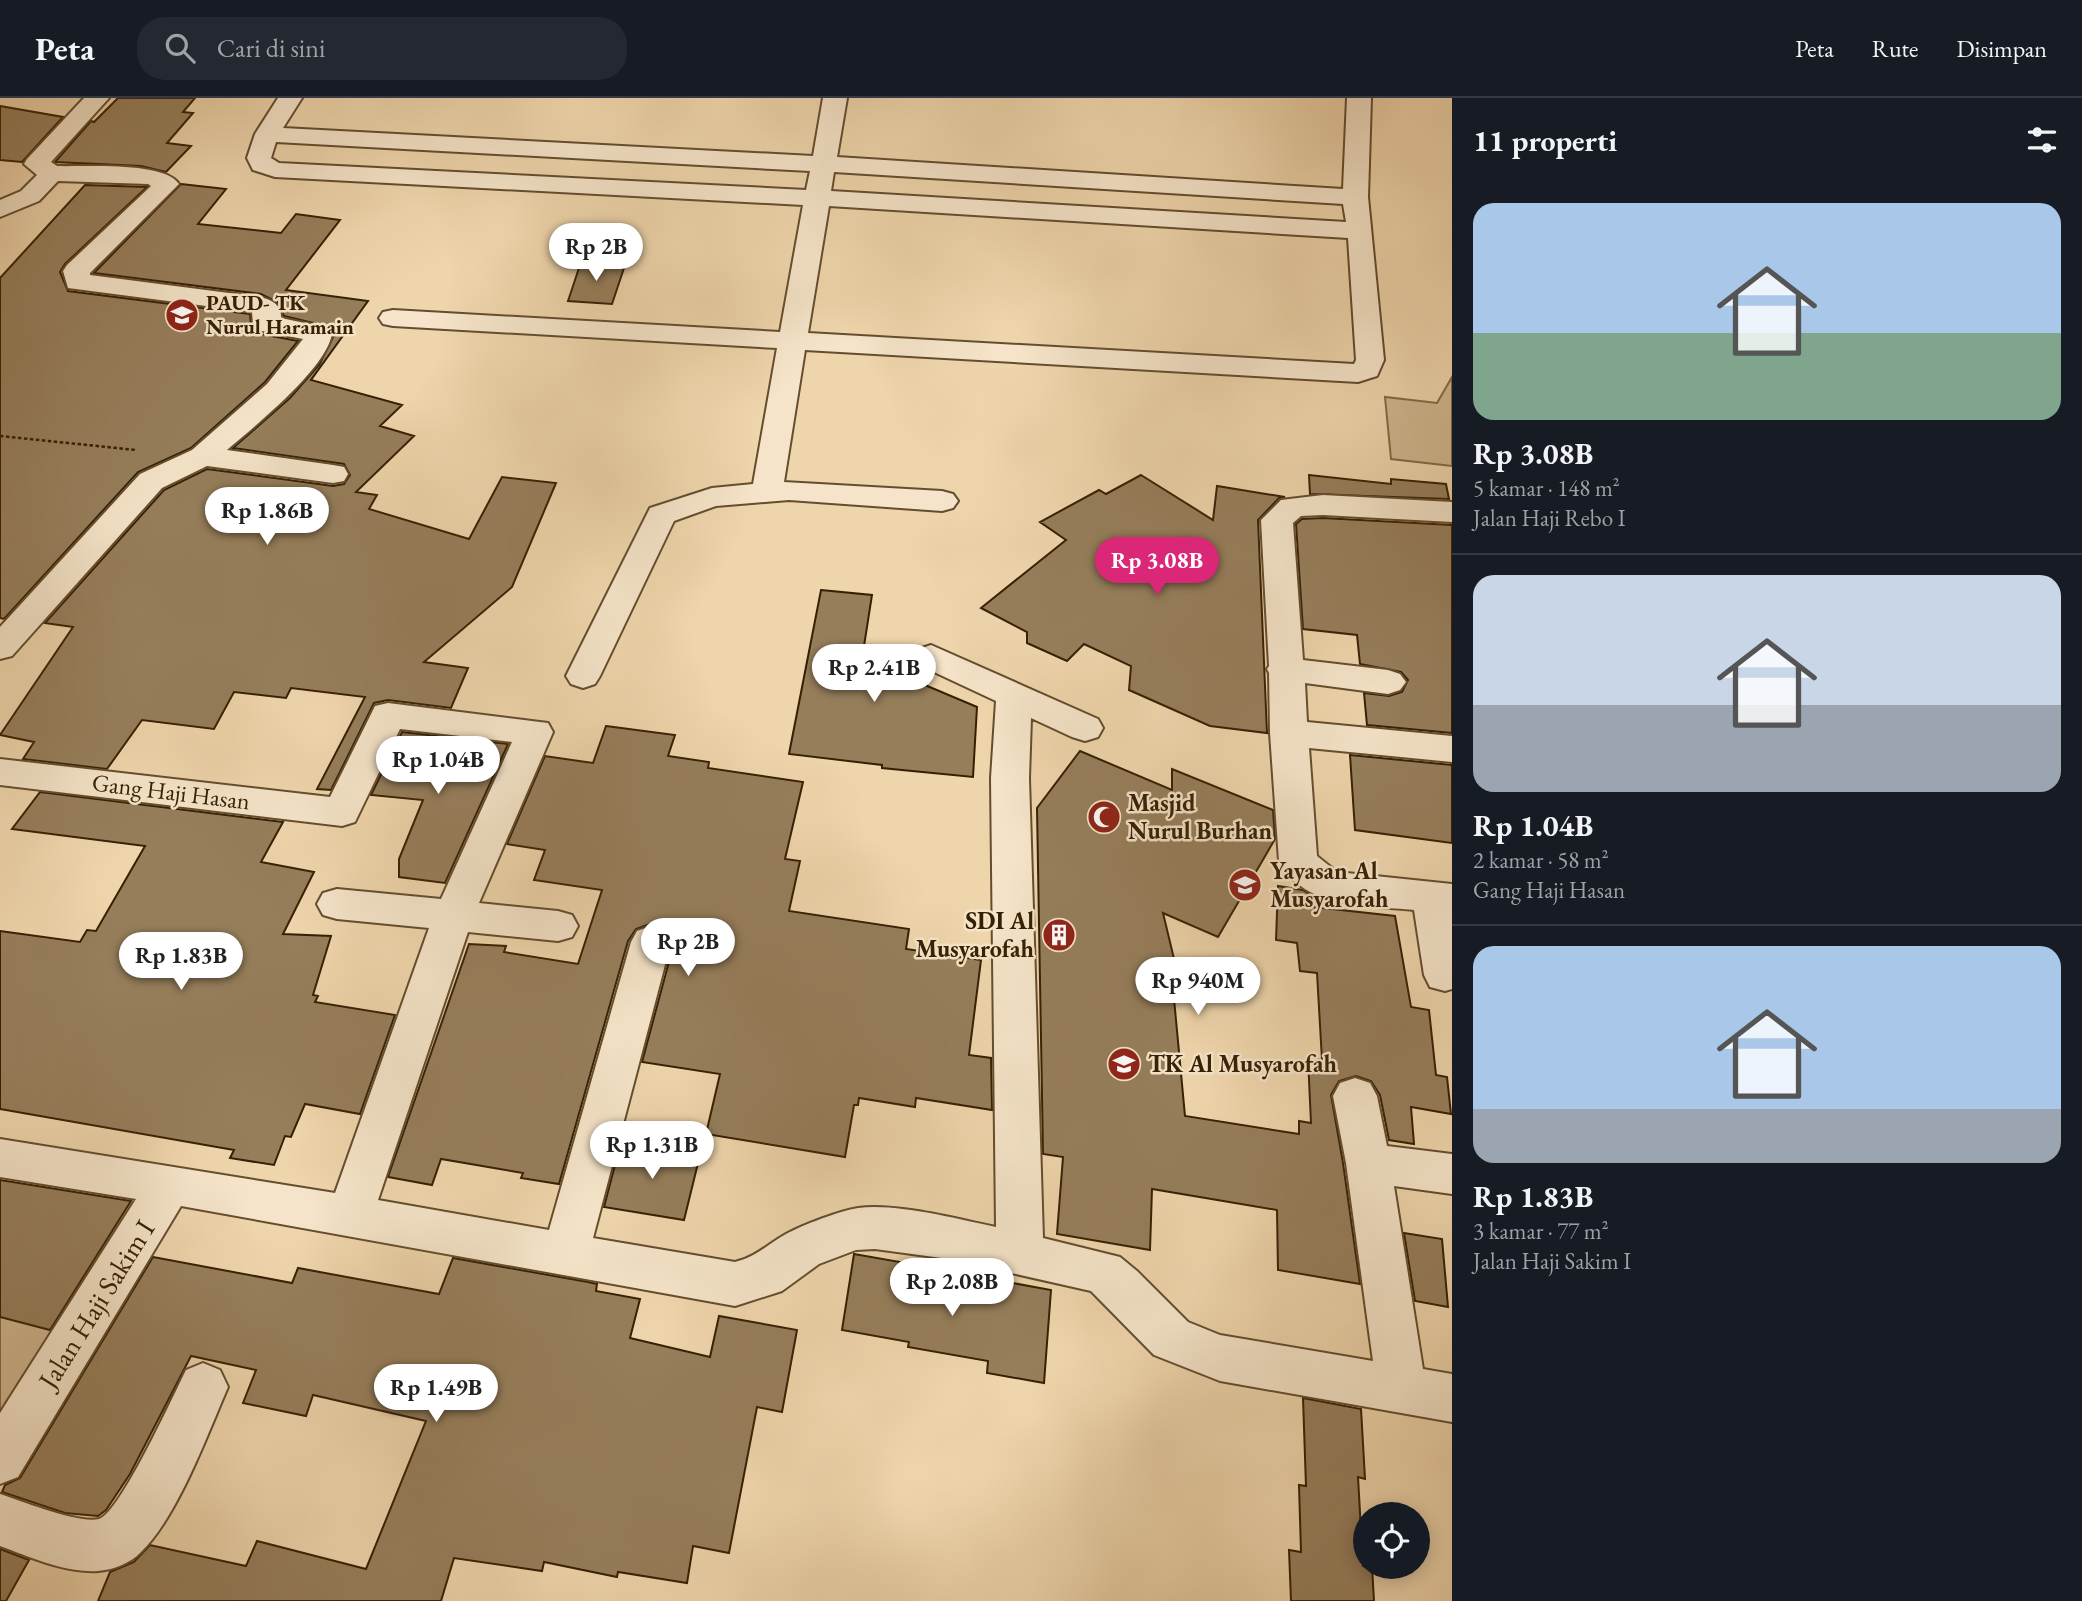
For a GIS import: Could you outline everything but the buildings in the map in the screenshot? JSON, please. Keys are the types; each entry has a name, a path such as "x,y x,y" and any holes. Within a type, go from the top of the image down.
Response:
{"street":[{"path":"0,648 151,481 202,456 277,390 316,345 318,334 267,324 268,311 260,305 78,282 76,271 167,184 153,177 52,173 36,164 97,98"},
{"path":"290,98 267,134 259,158 262,164 275,170 819,198 1360,231"},
{"path":"767,492 791,340 819,198 835,98"},
{"path":"393,318 1358,373 1367,370 1370,360 1360,231 1354,197 1359,98"},
{"path":"267,134 824,164 1354,197"},
{"path":"0,209 30,197 52,173"},
{"path":"202,456 333,474"},
{"path":"583,676 653,526 661,515 712,497 767,492 803,491 942,501"},
{"path":"1445,975 1442,898 1336,887 1318,881 1298,861 1284,669 1277,520 1292,507 1323,505 1452,512"},
{"path":"931,657 1085,728"},
{"path":"1284,669 1388,682"},
{"path":"1014,697 1010,778 1020,1252"},
{"name":"Gang Haji Hasan","path":"0,772 342,812 388,715 535,732 454,914"},
{"path":"1288,733 1452,749"},
{"path":"337,904 558,926"},
{"path":"350,1216 454,914"},
{"path":"566,1253 651,942"},
{"path":"1355,1096 1368,1163 1402,1390"},
{"path":"0,1158 170,1184 735,1284 765,1276 803,1249 855,1229 875,1228 949,1238 1103,1272 1122,1285 1167,1335 1192,1349 1220,1358 1452,1398"},
{"path":"1368,1163 1452,1174"},
{"name":"Jalan Haji Sakim I","path":"0,1459 170,1184"},
{"path":"0,1520 71,1542 109,1544 122,1537 141,1511 204,1387"}],"path":[{"path":"0,436 202,456"}],"shaded area":[{"path":"1452,377 1452,466 1391,459 1385,397 1437,403"},
{"path":"0,1282 93,1333 0,1465"}],"place":[{"name":"PAUD- TK Nurul Haramain","path":"182,315"},
{"name":"Masjid Nurul Burhan","path":"1104,817"},
{"name":"Yayasan Al Musyarofah","path":"1245,885"},
{"name":"SDI Al Musyarofah","path":"1059,935"},
{"name":"TK Al Musyarofah","path":"1124,1064"}]}
